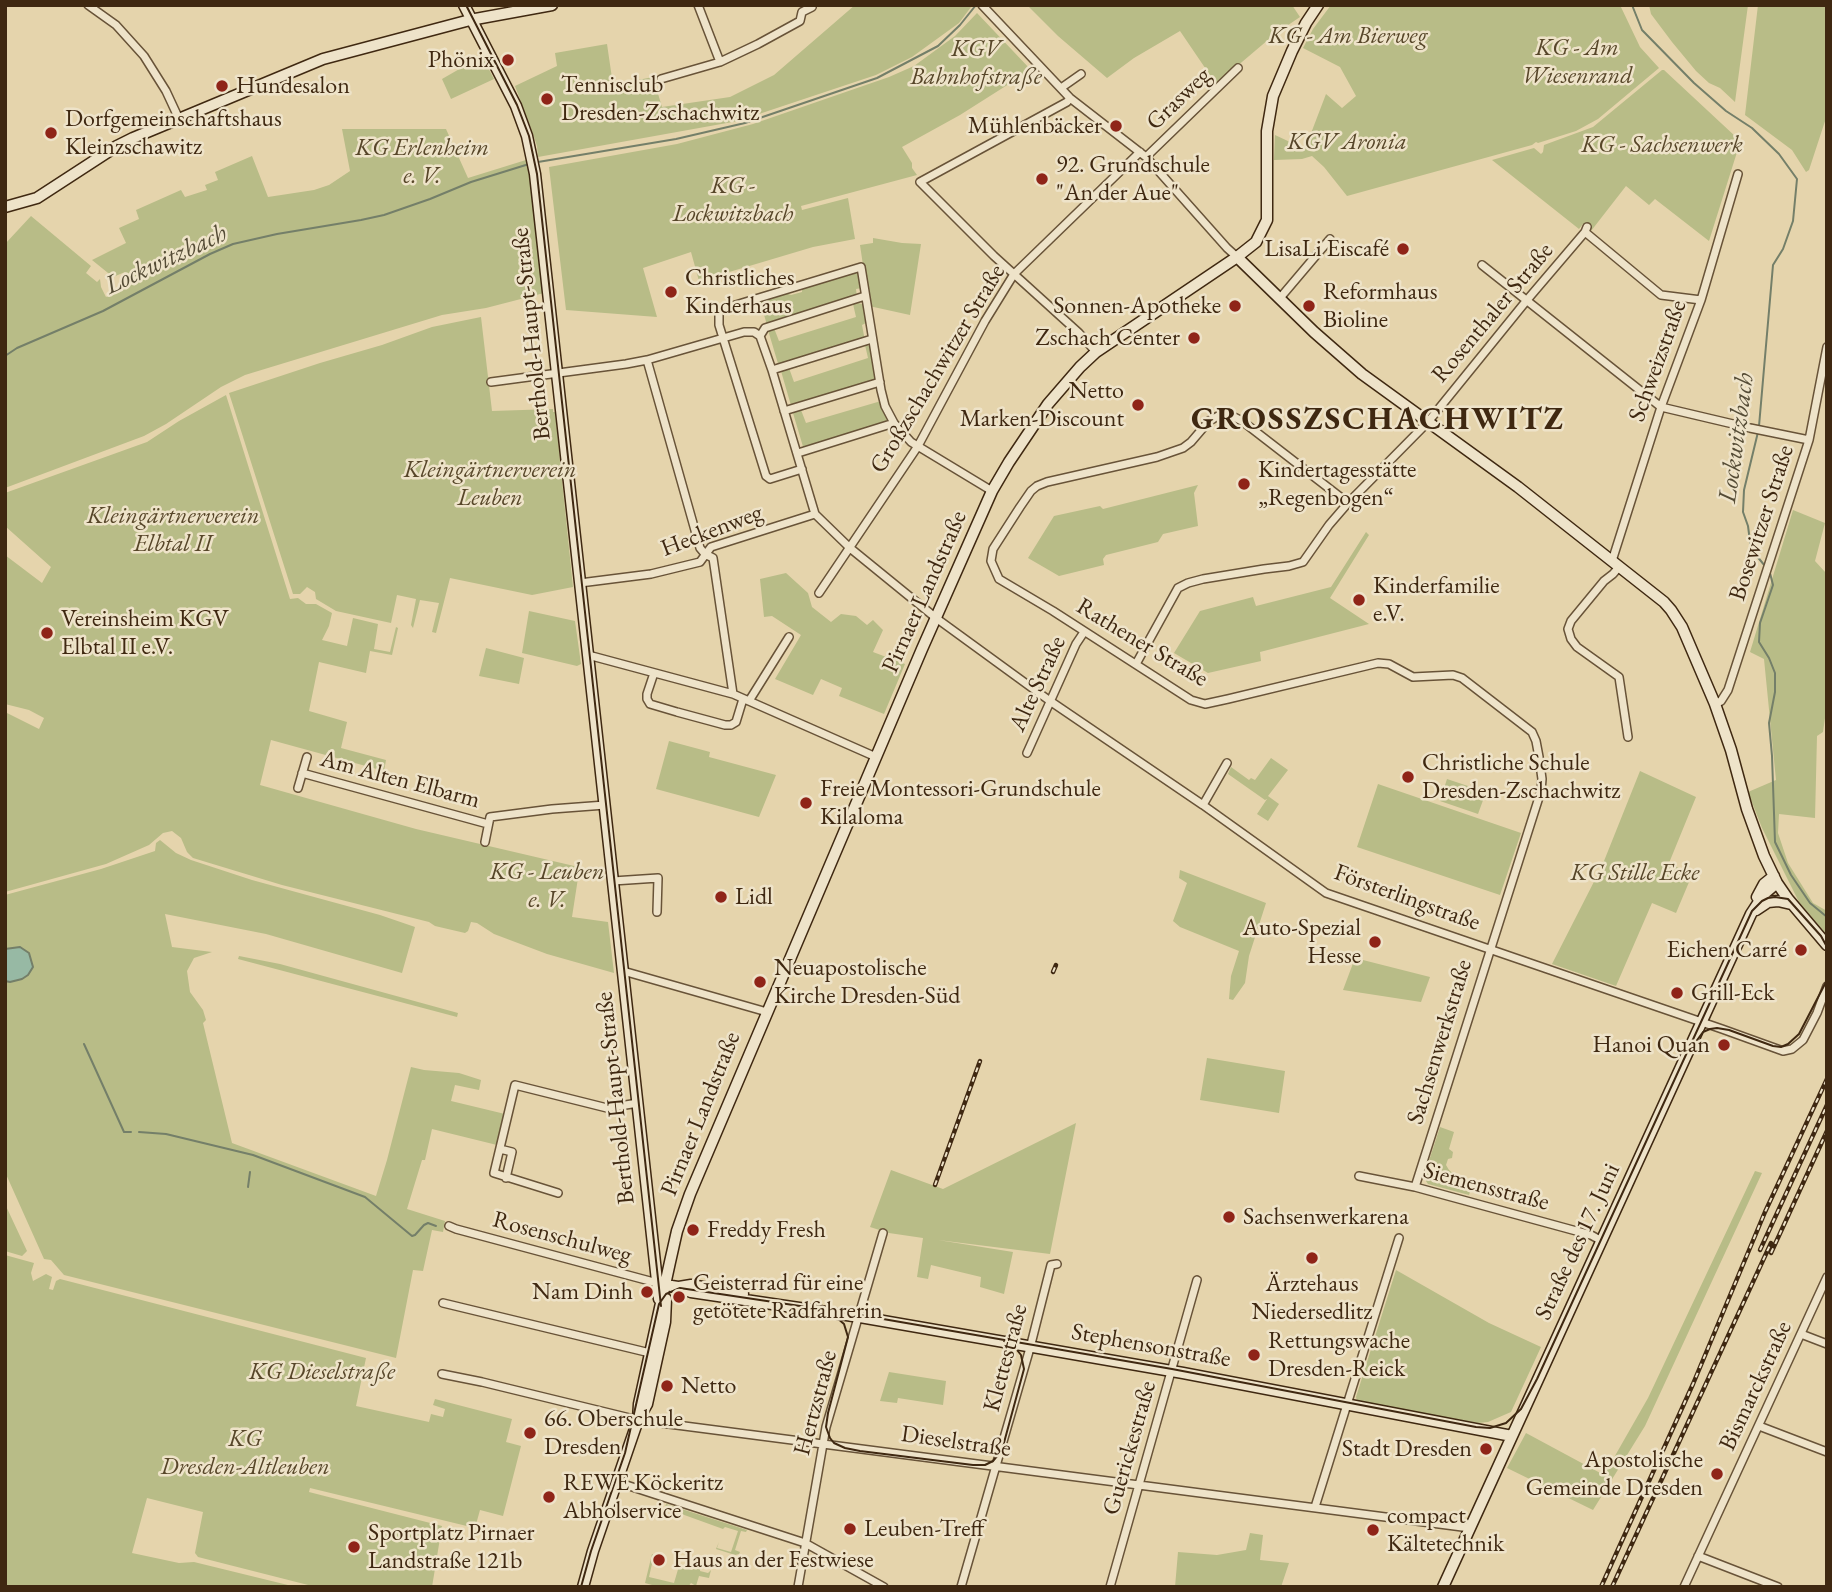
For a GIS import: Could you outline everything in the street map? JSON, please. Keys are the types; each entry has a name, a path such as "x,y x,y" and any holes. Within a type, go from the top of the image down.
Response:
{"street":[{"path":"88,5 116,25 144,55 179,119"},
{"name":"Berthold-Haupt-Straße","path":"464,5 516,106 535,174 638,1103 662,1284 659,1310"},
{"path":"5,207 37,198 117,146 332,56 472,20 552,5"},
{"path":"698,5 720,62"},
{"name":"Pirnaer Landstraße","path":"583,1587 638,1420 647,1404 665,1322 662,1284 690,1195 992,491 1048,404 1070,377 1096,352 1256,242 1266,220 1266,141 1273,96 1292,51 1318,5"},
{"path":"983,6 1070,98 1143,154 1227,248 1314,332 1362,374 1518,487 1664,602 1678,619 1715,704 1752,827 1775,879 1791,904 1827,945"},
{"path":"661,79 720,62 758,44 800,21 802,12 812,7"},
{"name":"Grasweg","path":"1143,154 1238,68"},
{"path":"1061,88 1082,74"},
{"path":"1070,98 920,182 1096,352"},
{"name":"Großzschachwitzer Straße","path":"819,593 918,446 985,321 1014,274 1143,154"},
{"name":"Schweizstraße","path":"1615,564 1661,407 1701,300 1738,174"},
{"name":"Rosenthaler Straße","path":"1136,664 1178,588 1203,579 1303,562 1348,503 1428,422 1586,230 1661,295 1701,300"},
{"path":"1280,298 1330,239"},
{"path":"1482,265 1661,407 1750,429 1809,440"},
{"path":"802,469 770,479 766,476 719,325 719,310 862,267 880,383 885,406 894,423 911,442 992,491"},
{"path":"760,336 765,328 865,296"},
{"path":"491,382 648,360 724,337 754,332 760,336 772,370 815,514"},
{"path":"772,370 872,339"},
{"name":"Bosewitzer Straße","path":"1715,704 1721,701 1728,691 1809,440 1827,347"},
{"path":"648,360 692,524 700,548 713,558 716,568 733,695"},
{"path":"784,411 880,383"},
{"name":"Rathener Straße","path":"1348,503 1242,421 1232,416 1220,415 1209,421 1183,448 1157,457 1037,486 993,549 991,561 999,579 1191,700 1205,704 1378,663 1389,664 1413,677 1453,675 1462,678 1532,732 1539,757 1541,791 1489,949"},
{"path":"797,453 894,423"},
{"name":"Heckenweg","path":"580,583 651,574 700,562 711,547 815,514"},
{"name":"Försterlingstraße","path":"815,514 850,548 936,618 1050,701 1326,892 1783,1051 1792,1049 1803,1040 1827,986"},
{"path":"1615,564 1613,574 1571,621 1568,629 1577,647 1619,677 1628,737"},
{"name":"Alte Straße","path":"1027,752 1084,632"},
{"path":"654,673 647,694 650,704 731,725 736,722 746,700 789,637"},
{"path":"588,655 733,695 876,757"},
{"name":"Am Alten Elbarm","path":"298,788 307,758"},
{"path":"1203,805 1227,763"},
{"name":"Am Alten Elbarm","path":"302,773 488,824"},
{"name":"Am Alten Elbarm","path":"485,842 490,817 605,805"},
{"path":"613,881 658,878 657,912"},
{"name":"Straße des 17. Juni","path":"1443,1587 1754,905 1764,884 1775,879"},
{"path":"1751,914 1768,902 1791,904"},
{"name":"Sachsenwerkstraße","path":"1415,1187 1489,949"},
{"path":"623,971 767,1012"},
{"path":"558,1193 494,1174 515,1085 607,1108 638,1103"},
{"path":"500,1149 512,1152 506,1178"},
{"name":"Siemensstraße","path":"1359,1176 1415,1187 1591,1235 1602,1241"},
{"name":"Rosenschulweg","path":"449,1226 662,1284"},
{"name":"Hertzstraße","path":"798,1587 828,1420 883,1233"},
{"path":"1315,1507 1399,1237"},
{"name":"Klettestraße","path":"961,1587 1051,1265 1057,1264"},
{"name":"Bismarckstraße","path":"1684,1587 1826,1279"},
{"name":"Guerickestraße","path":"1110,1587 1197,1280"},
{"name":"Stephensonstraße","path":"662,1284 691,1292 756,1303 782,1304 1172,1371 1511,1436"},
{"path":"443,1303 650,1353"},
{"name":"Pirnaer Landstraße","path":"638,1420 659,1310"},
{"path":"1801,1334 1827,1344"},
{"name":"Dieselstraße","path":"442,1374 638,1420 1470,1528"},
{"path":"1759,1426 1827,1452"},
{"path":"617,1482 805,1543 884,1587"},
{"path":"1698,1556 1778,1587"}],"green space":[{"path":"855,5 971,7 959,23 912,57 876,75 738,121 538,157 537,146 515,86 557,66 555,53 607,44 613,85 653,77 662,107 730,97 774,75"},
{"path":"1027,5 1292,5 1300,17 1275,34 1216,84 1180,31 1134,58 1107,78"},
{"path":"1331,5 1620,5 1640,47 1659,68 1598,119 1576,131 1347,196 1312,156 1274,160 1275,135 1305,149 1326,94 1342,108 1356,96 1340,67 1303,48"},
{"path":"1649,5 1748,5 1735,102 1696,71 1651,14"},
{"path":"1758,5 1827,6 1827,115 1809,170 1806,172 1792,150 1745,115"},
{"name":"KG - Lockwitzbach","path":"977,13 1031,70 960,115 902,147 917,175 801,206 802,210 848,198 855,239 813,247 699,281 691,252 643,268 657,317 566,310 549,167 677,144 753,124 889,77 914,66 955,36"},
{"path":"482,56 494,79 451,99 442,79"},
{"name":"KG - Sachsenwerk","path":"1662,70 1736,137 1738,149 1709,241 1655,199 1649,205 1626,186 1591,231 1583,224 1579,229 1492,160 1534,148 1541,154 1544,145 1593,127"},
{"name":"KG Erlenheim e. V.","path":"342,129 446,129 468,178 526,160 544,293 486,308 442,315 245,375 221,387 144,436 5,488 5,244 31,216 91,266 86,273 97,282 100,279 106,297 130,285 125,275 127,274 125,272 113,277 92,260 126,243 119,228 139,219 136,210 181,190 185,197 207,190 205,185 218,180 215,172 252,156 268,197 329,185 350,171"},
{"path":"873,238 921,244 910,315 869,306 860,245 873,243"},
{"path":"852,273 861,277 862,288 856,289 857,298 767,325 760,301 786,293 791,295 802,292 802,288"},
{"path":"853,304 864,305 868,322 862,325 865,341 779,367 768,330 774,328 779,341 856,317"},
{"name":"Kleingärtnerverein Leuben","path":"481,317 492,411 553,409 555,412 573,587 532,595 450,578 436,633 432,632 439,603 420,600 413,628 411,625 416,599 397,595 391,623 336,611 316,599 315,592 307,587 300,594 293,594 229,393 432,327"},
{"path":"865,345 872,348 879,382 792,409 781,371 789,368 794,382 868,358"},
{"path":"226,395 290,599 298,598 306,604 316,604 332,613 322,640 347,646 353,618 378,624 374,649 390,652 396,627 398,628 392,655 370,651 366,673 319,662 309,711 347,722 341,748 386,760 384,771 271,740 260,785 416,829 587,869 585,879 578,878 572,917 608,922 614,973 547,954 494,934 477,923 471,922 465,933 282,885 193,858 181,838 172,831 163,833 149,845 106,864 5,892 5,712 39,729 44,718 29,710 5,704 5,555 42,583 51,567 5,526 5,493 147,442"},
{"path":"881,401 890,424 804,450 793,413 801,410 806,423"},
{"path":"1198,485 1194,493 1198,526 1163,534 1158,542 1106,555 1103,559 1104,565 1059,576 1028,558 1054,516 1100,506 1103,509"},
{"path":"1793,510 1825,523 1815,561 1826,573 1827,581 1827,704 1823,732 1817,736 1815,818 1779,814 1778,833 1788,863 1813,903 1827,911 1827,935 1799,902 1762,828 1748,792 1776,780 1764,659 1750,652"},
{"path":"1366,532 1369,535 1330,598 1369,624 1260,652 1261,661 1208,673 1174,653 1200,611 1253,597 1256,606 1331,587"},
{"path":"786,573 808,593 812,607 831,622 841,614 856,616 867,625 873,620 883,630 873,652 905,664 884,714 839,696 842,688 821,679 813,695 775,679 801,635 772,616 764,617 760,579"},
{"path":"529,611 575,621 581,664 577,666 522,653"},
{"path":"486,648 524,658 519,684 479,676"},
{"path":"669,741 710,752 709,757 776,775 759,817 656,789"},
{"path":"1271,758 1288,770 1268,796 1279,804 1268,821 1257,814 1267,799 1228,774 1231,767 1249,780 1255,780"},
{"name":"KG Stille Ecke","path":"1640,771 1696,797 1669,863 1692,875 1676,913 1652,903 1616,986 1552,964 1602,866"},
{"path":"1447,779 1486,792 1478,814 1440,801"},
{"path":"1378,784 1521,833 1500,895 1357,847"},
{"path":"160,840 176,853 191,860 415,927 402,973 266,934 165,914 172,947 212,952 194,958 187,971 190,992 203,1010 206,1020 203,1023 232,1143 376,1196 411,1067 459,1073 481,1080 479,1090 455,1085 451,1101 505,1114 497,1145 432,1129 425,1160 422,1160 407,1209 445,1221 443,1232 432,1230 423,1271 413,1270 396,1358 64,1275 51,1260 44,1259 5,1172 5,895 155,851 156,843"},
{"path":"1180,870 1266,903 1249,956 1245,983 1233,1000 1229,999 1231,976 1239,951 1180,927 1173,921 1187,883 1179,878"},
{"path":"239,956 280,964 458,1013 457,1017 238,959"},
{"path":"1355,958 1430,977 1421,1002 1343,990"},
{"path":"1207,1058 1285,1071 1279,1113 1200,1100"},
{"path":"1076,1123 1050,1254 938,1240 1013,1252 1004,1294 980,1287 981,1277 931,1265 928,1279 917,1277 923,1238 870,1227 891,1170 943,1189"},
{"path":"1440,1127 1454,1132 1449,1149 1453,1152 1452,1158 1448,1159 1446,1165 1458,1178 1457,1188 1470,1192 1469,1195 1428,1184 1426,1181 1426,1170"},
{"path":"1755,1171 1762,1173 1645,1426 1593,1510 1507,1468 1526,1433 1604,1475 1648,1398"},
{"path":"5,1204 27,1251 22,1256 5,1251"},
{"path":"5,1255 34,1263 31,1273 33,1281 46,1274 52,1277 49,1289 53,1290 56,1281 60,1279 366,1358 356,1406 429,1422 431,1414 443,1417 445,1409 433,1405 435,1399 512,1419 506,1442 521,1446 503,1516 480,1510 475,1528 310,1488 309,1492 442,1526 432,1587 316,1587 198,1557 195,1553 203,1512 147,1498 132,1553 179,1563 194,1562 296,1587 5,1587"},
{"path":"1396,1270 1489,1323 1541,1347 1511,1412 1488,1422 1478,1423 1357,1401"},
{"path":"889,1372 946,1381 943,1405 898,1398 897,1403 880,1401"},
{"path":"666,1504 747,1530 741,1531 735,1550 740,1552 739,1554 716,1549 719,1542 717,1548 731,1552 738,1531 725,1527 723,1529 665,1508"},
{"path":"1250,1533 1263,1535 1260,1560 1289,1563 1281,1587 1175,1587 1178,1552 1217,1555 1246,1550"},
{"path":"652,1554 654,1555 649,1577 674,1583 679,1566 692,1570 701,1565 700,1571 708,1573 711,1570 709,1578 699,1576 696,1586 691,1583 688,1587 659,1587 645,1583"}],"shaded area":[{"path":"20,947 29,953 33,967 22,979 5,981 5,949"}],"waterway":[{"name":"Lockwitzbach","path":"538,162 676,139 745,123 877,78 938,46 976,5"},
{"name":"Lockwitzbach","path":"1632,5 1642,30 1694,83 1726,111 1752,128 1779,154 1797,179 1793,221 1783,249 1773,265 1759,426"},
{"name":"Lockwitzbach","path":"5,356 17,348 103,311 233,244 384,215 471,182 529,164"},
{"name":"Lockwitzbach","path":"1758,432 1744,490 1743,512 1751,549 1765,566"},
{"name":"Lockwitzbach","path":"1770,573 1773,585 1760,623 1759,642 1775,673 1775,692 1769,723 1775,842 1791,875 1810,903 1827,917"},
{"path":"84,1044 124,1132 131,1132"},
{"path":"139,1132 166,1134 253,1155 365,1197 412,1236 428,1223 436,1226"},
{"path":"248,1187 250,1172"}],"tram line":[{"path":"466,5 517,105 529,136 537,174 661,1306"},
{"path":"581,1587 625,1453 659,1304 666,1294 680,1288 860,1315 1172,1369 1476,1427 1490,1428 1506,1423 1521,1409 1537,1379 1752,911 1768,898 1788,899 1821,936 1827,947"},
{"path":"1695,1043 1703,1032 1717,1028 1773,1046 1788,1044 1799,1034 1827,980"},
{"path":"828,1314 844,1324 848,1337 826,1427 834,1443 860,1451 973,1465 985,1465 993,1461 1002,1450 1024,1369 1021,1355 1004,1341"}],"railway":[{"path":"1053,972 1056,965"},
{"path":"935,1185 980,1061"},
{"path":"1601,1587 1693,1384 1765,1212 1827,1079"},
{"path":"1760,1250 1827,1105"},
{"path":"1771,1253 1827,1131"},
{"path":"1612,1587 1771,1243"}],"place":[{"name":"Phönix","path":"508,60"},
{"name":"Hundesalon","path":"222,86"},
{"name":"Tennisclub Dresden-Zschachwitz","path":"547,99"},
{"name":"Mühlenbäcker","path":"1116,126"},
{"name":"Dorfgemeinschaftshaus Kleinzschawitz","path":"51,133"},
{"name":"92. Grundschule \"An der Aue\"","path":"1042,179"},
{"name":"LisaLi Eiscafé","path":"1403,249"},
{"name":"Christliches Kinderhaus","path":"671,292"},
{"name":"Sonnen-Apotheke","path":"1235,306"},
{"name":"Reformhaus Bioline","path":"1309,306"},
{"name":"Zschach Center","path":"1194,338"},
{"name":"Netto Marken-Discount","path":"1138,405"},
{"name":"Kindertagesstätte „Regenbogen“","path":"1244,484"},
{"name":"Kinderfamilie e.V.","path":"1359,600"},
{"name":"Vereinsheim KGV Elbtal II e.V.","path":"47,633"},
{"name":"Christliche Schule Dresden-Zschachwitz","path":"1408,777"},
{"name":"Freie Montessori-Grundschule Kilaloma","path":"806,803"},
{"name":"Lidl","path":"721,897"},
{"name":"Auto-Spezial Hesse","path":"1375,942"},
{"name":"Eichen Carré","path":"1801,950"},
{"name":"Neuapostolische Kirche Dresden-Süd","path":"760,982"},
{"name":"Grill-Eck","path":"1677,993"},
{"name":"Hanoi Quan","path":"1724,1045"},
{"name":"Sachsenwerkarena","path":"1229,1217"},
{"name":"Freddy Fresh","path":"693,1230"},
{"name":"Ärztehaus Niedersedlitz","path":"1312,1258"},
{"name":"Nam Dinh","path":"647,1292"},
{"name":"Geisterrad für eine getötete Radfahrerin","path":"679,1297"},
{"name":"Rettungswache Dresden-Reick","path":"1254,1355"},
{"name":"Netto","path":"667,1386"},
{"name":"66. Oberschule Dresden","path":"530,1433"},
{"name":"Stadt Dresden","path":"1486,1449"},
{"name":"Apostolische Gemeinde Dresden","path":"1717,1474"},
{"name":"REWE Köckeritz Abholservice","path":"549,1497"},
{"name":"Leuben-Treff","path":"850,1529"},
{"name":"compact Kältetechnik","path":"1373,1530"},
{"name":"Sportplatz Pirnaer Landstraße 121b","path":"354,1547"},
{"name":"Haus an der Festwiese","path":"659,1560"}],"district":[{"name":"GROSSZSCHACHWITZ","path":"1378,420"}],"park label":[{"name":"KG - Am Bierweg","path":"1348,36"},
{"name":"KG - Am Wiesenrand","path":"1577,62"},
{"name":"KGV Bahnhofstraße","path":"976,63"},
{"name":"KGV Aronia","path":"1347,142"},
{"name":"Kleingärtnerverein Elbtal II","path":"173,530"},
{"name":"KG - Leuben e. V.","path":"547,886"},
{"name":"KG Dieselstraße","path":"322,1372"},
{"name":"KG Dresden-Altleuben","path":"245,1453"}]}
